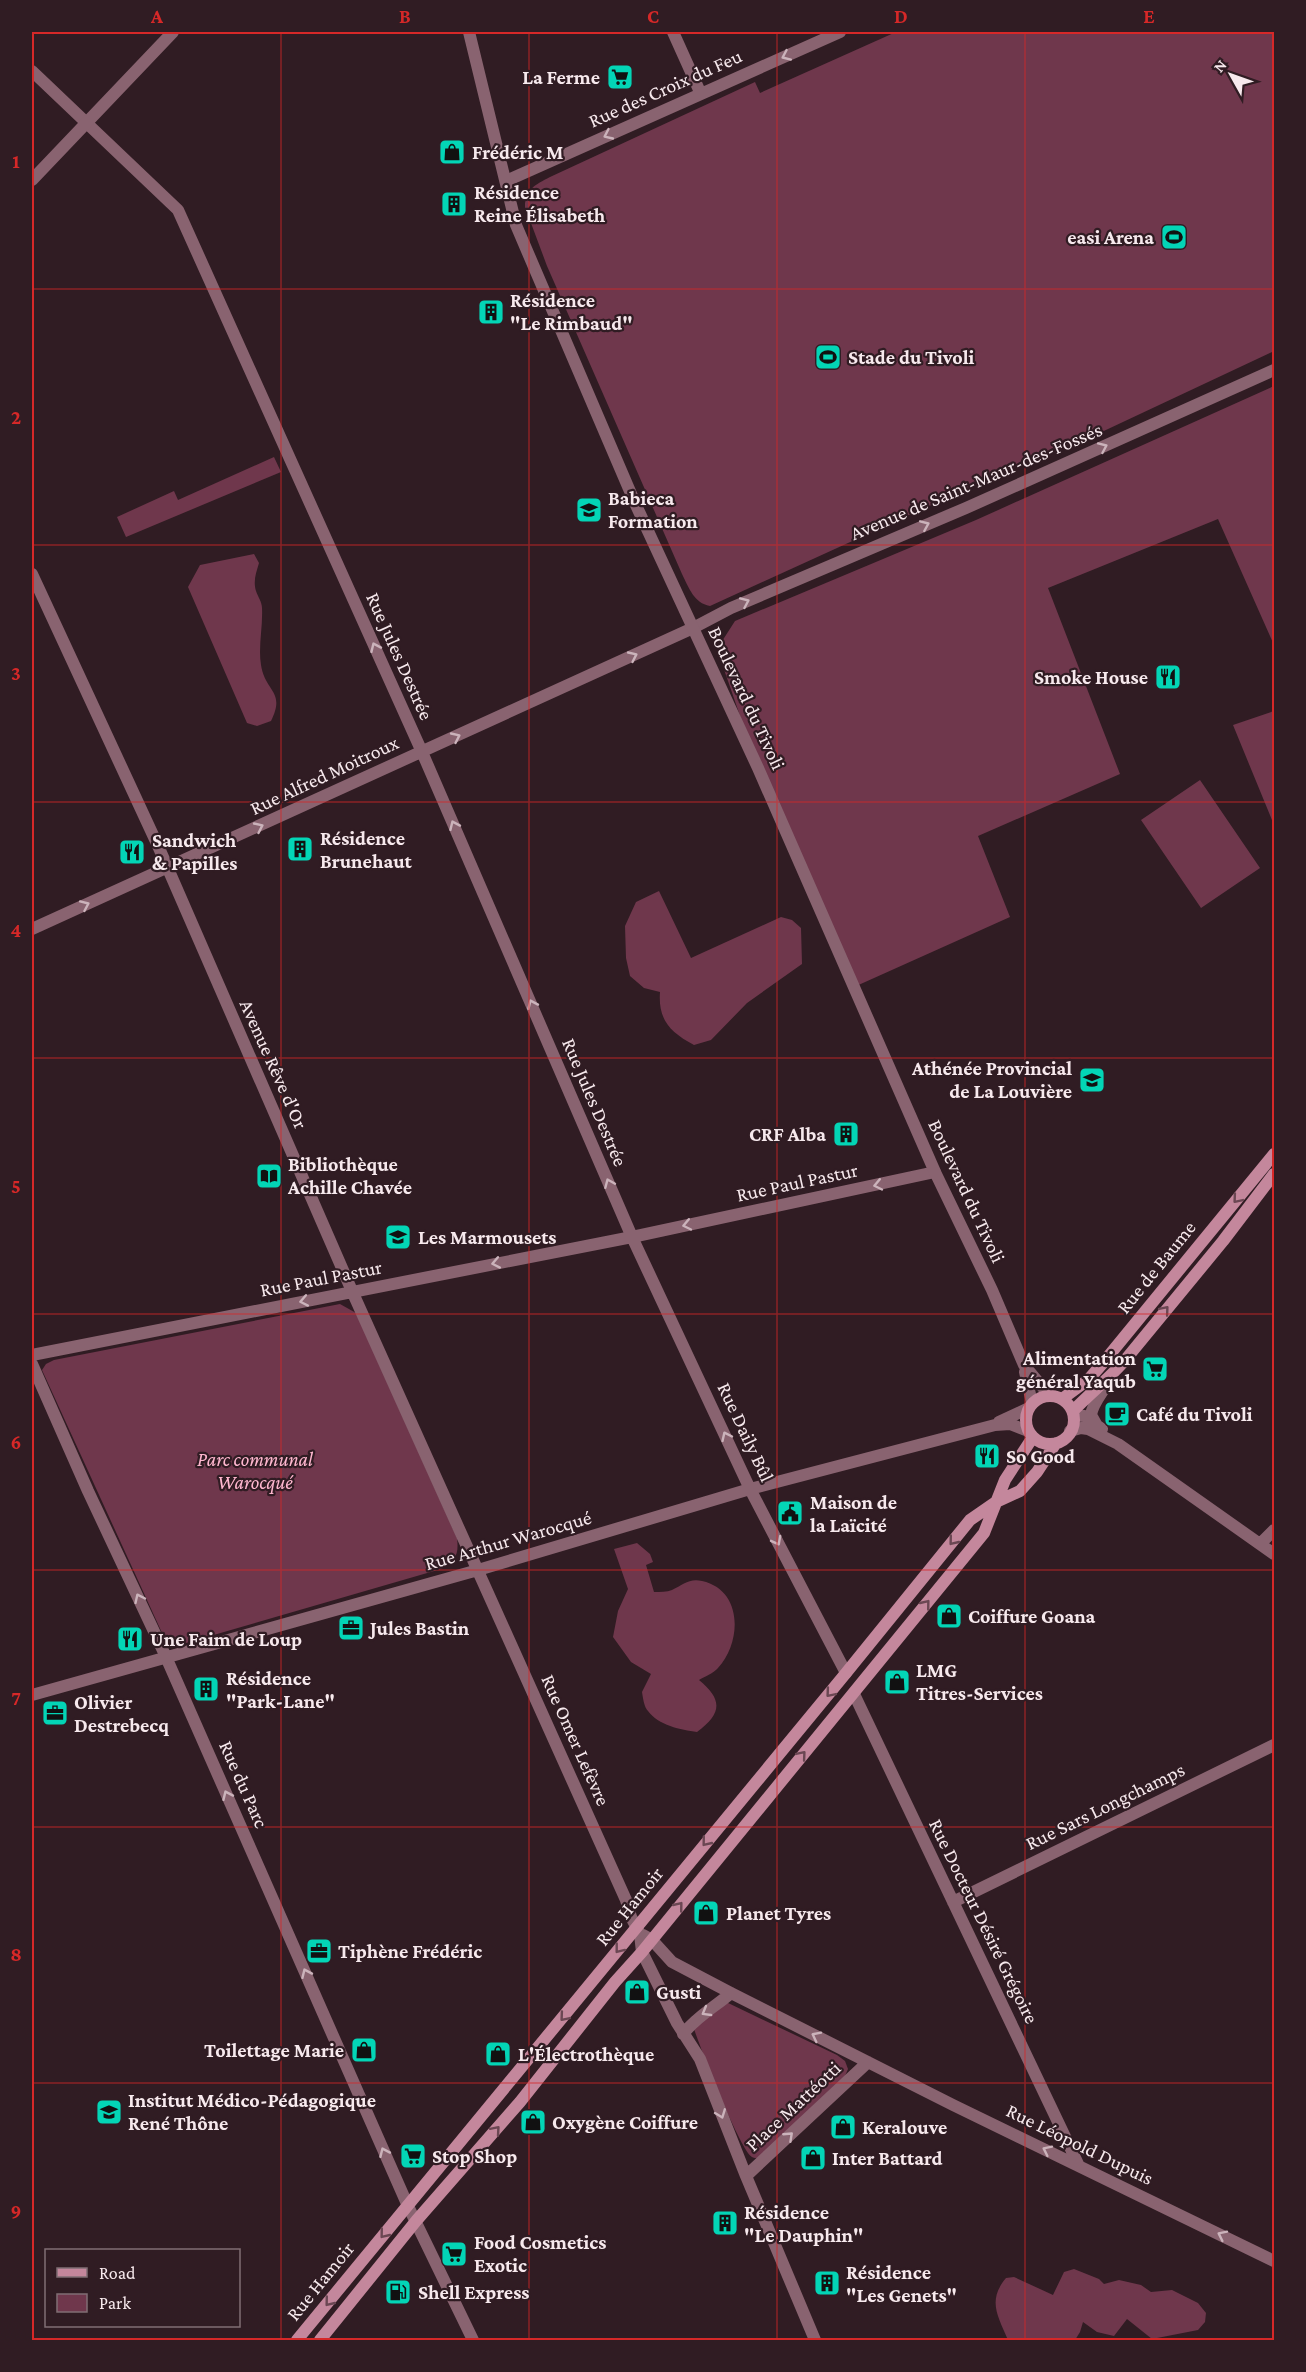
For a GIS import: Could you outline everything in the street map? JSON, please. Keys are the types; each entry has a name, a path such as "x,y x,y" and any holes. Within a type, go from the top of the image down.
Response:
{"main road":[{"name":"Rue de Baume","path":"1056,1398 1089,1379 1102,1365 1275,1154"},
{"name":"Rue de Baume","path":"1073,1413 1097,1387 1110,1378 1275,1174"},
{"path":"1041,1398 1056,1398 1073,1413 1070,1431 1066,1437 1056,1443 1041,1442 1031,1434 1026,1421 1030,1406 1041,1398"},
{"name":"Rue Hamoir","path":"297,2340 408,2206 854,1694 984,1533 1005,1480 1031,1434"},
{"name":"Rue Hamoir","path":"320,2340 416,2221 520,2102 615,1982 642,1952 643,1934 846,1674 970,1520 996,1502 1020,1491 1037,1472 1056,1443"}],"street":[{"path":"32,180 173,32"},
{"name":"Boulevard du Tivoli","path":"469,32 516,225 636,503 758,768 935,1172 992,1290 1025,1367 1030,1406"},
{"path":"673,32 700,92"},
{"name":"Rue des Croix du Feu","path":"506,181 700,92 840,32"},
{"name":"Rue Jules Destrée","path":"32,70 178,210 422,752 632,1237"},
{"name":"Avenue de Saint-Maur-des-Fossés","path":"693,628 731,608 966,508 1275,370"},
{"name":"Avenue Rêve d'Or","path":"32,574 168,868 352,1292 478,1570"},
{"name":"Rue Alfred Moitroux","path":"32,929 693,628"},
{"name":"Rue Paul Pastur","path":"32,1355 632,1237 935,1172"},
{"name":"Rue Daily Bûl","path":"632,1237 750,1489 846,1674"},
{"name":"Rue du Parc","path":"32,1364 88,1491 166,1657 408,2206 473,2340"},
{"name":"Boulevard du Tivoli","path":"1025,1367 1056,1398"},
{"path":"1096,1425 1091,1415 1092,1409 1106,1389 1110,1378"},
{"name":"Rue Arthur Warocqué","path":"995,1425 1030,1406"},
{"path":"1073,1413 1084,1416 1107,1432 1118,1444"},
{"name":"Rue Arthur Warocqué","path":"32,1695 478,1570 750,1489 995,1425 1010,1424 1031,1434"},
{"path":"1070,1431 1088,1429 1118,1444 1275,1554"},
{"path":"1260,1544 1275,1530"},
{"name":"Rue Omer Lefèvre","path":"478,1570 643,1934"},
{"name":"Rue Docteur Désiré Grégoire","path":"854,1694 1079,2166"},
{"name":"Rue Sars Longchamps","path":"953,1902 1275,1745"},
{"name":"Place Mattéotti","path":"642,1952 683,2034 700,2059 746,2176 868,2062 672,1962 643,1934"},
{"path":"683,2034 701,2014 712,2010 731,1993"},
{"name":"Rue Léopold Dupuis","path":"868,2062 1275,2261"},
{"path":"746,2176 815,2340"}],"green space":[{"name":"Stade du Tivoli","path":"896,32 1274,32 1274,351 1091,437 1054,449 710,606 700,602 693,594 682,574 547,266 525,207 525,201 535,185 550,177 755,82 760,93"},
{"path":"1274,386 1274,645 1218,519 1048,588 1120,774 978,836 1010,917 854,987 758,768 717,649 735,621 976,520"},
{"path":"274,457 281,472 126,537 117,517 174,491 178,500"},
{"path":"254,554 259,563 255,587 262,608 261,665 276,703 271,721 257,726 247,723 188,587 200,565"},
{"path":"1274,711 1274,825 1233,725"},
{"path":"1200,780 1260,868 1201,908 1141,820"},
{"path":"659,891 691,958 781,917 792,920 801,928 802,964 747,1003 711,1040 694,1045 678,1035 667,1024 661,1010 660,992 644,988 630,976 626,958 625,926 636,902"},
{"name":"Parc communal Warocqué","path":"340,1304 356,1313 457,1538 455,1556 441,1569 179,1645 171,1642 163,1635 42,1370 46,1364 54,1360"},
{"path":"637,1543 650,1554 653,1562 646,1565 654,1592 670,1591 697,1580 715,1586 725,1595 731,1606 734,1631 726,1657 718,1668 699,1680 716,1700 715,1712 697,1732 677,1728 652,1716 645,1705 642,1692 651,1674 631,1662 613,1637 618,1611 628,1589 614,1549"},
{"path":"726,2002 837,2055 845,2061 848,2069 845,2076 761,2156 756,2158 746,2150 739,2137 694,2029"},
{"path":"1074,2269 1099,2279 1104,2284 1119,2280 1141,2285 1151,2292 1172,2290 1198,2303 1206,2313 1205,2322 1198,2330 1152,2339 1127,2319 1114,2336 1097,2332 1083,2322 1075,2340 1008,2340 996,2309 997,2294 1006,2278 1014,2277 1053,2295 1064,2272"}],"place":[{"name":"La Ferme","path":"620,77"},
{"name":"Frédéric M","path":"452,152"},
{"name":"Résidence Reine Élisabeth","path":"454,204"},
{"name":"easi Arena","path":"1174,237"},
{"name":"Résidence \"Le Rimbaud\"","path":"491,312"},
{"name":"Stade du Tivoli","path":"828,357"},
{"name":"Babieca Formation","path":"589,510"},
{"name":"Smoke House","path":"1168,677"},
{"name":"Résidence Brunehaut","path":"300,849"},
{"name":"Sandwich & Papilles","path":"132,852"},
{"name":"Athénée Provincial de La Louvière","path":"1092,1080"},
{"name":"CRF Alba","path":"846,1134"},
{"name":"Bibliothèque Achille Chavée","path":"269,1176"},
{"name":"Les Marmousets","path":"398,1237"},
{"name":"Alimentation général Yaqub","path":"1155,1369"},
{"name":"Café du Tivoli","path":"1117,1414"},
{"name":"So Good","path":"987,1456"},
{"name":"Maison de la Laïcité","path":"790,1513"},
{"name":"Coiffure Goana","path":"949,1616"},
{"name":"Jules Bastin","path":"351,1628"},
{"name":"Une Faim de Loup","path":"130,1639"},
{"name":"LMG Titres-Services","path":"897,1682"},
{"name":"Résidence \"Park-Lane\"","path":"206,1689"},
{"name":"Olivier Destrebecq","path":"55,1713"},
{"name":"Planet Tyres","path":"706,1913"},
{"name":"Tiphène Frédéric","path":"319,1951"},
{"name":"Gusti","path":"637,1992"},
{"name":"Toilettage Marie","path":"364,2050"},
{"name":"L'Électrothèque","path":"498,2054"},
{"name":"Institut Médico-Pédagogique René Thône","path":"109,2112"},
{"name":"Oxygène Coiffure","path":"533,2122"},
{"name":"Keralouve","path":"843,2127"},
{"name":"Stop Shop","path":"413,2156"},
{"name":"Inter Battard","path":"813,2158"},
{"name":"Résidence \"Le Dauphin\"","path":"725,2223"},
{"name":"Food Cosmetics Exotic","path":"454,2254"},
{"name":"Résidence \"Les Genets\"","path":"827,2283"},
{"name":"Shell Express","path":"398,2292"}]}
